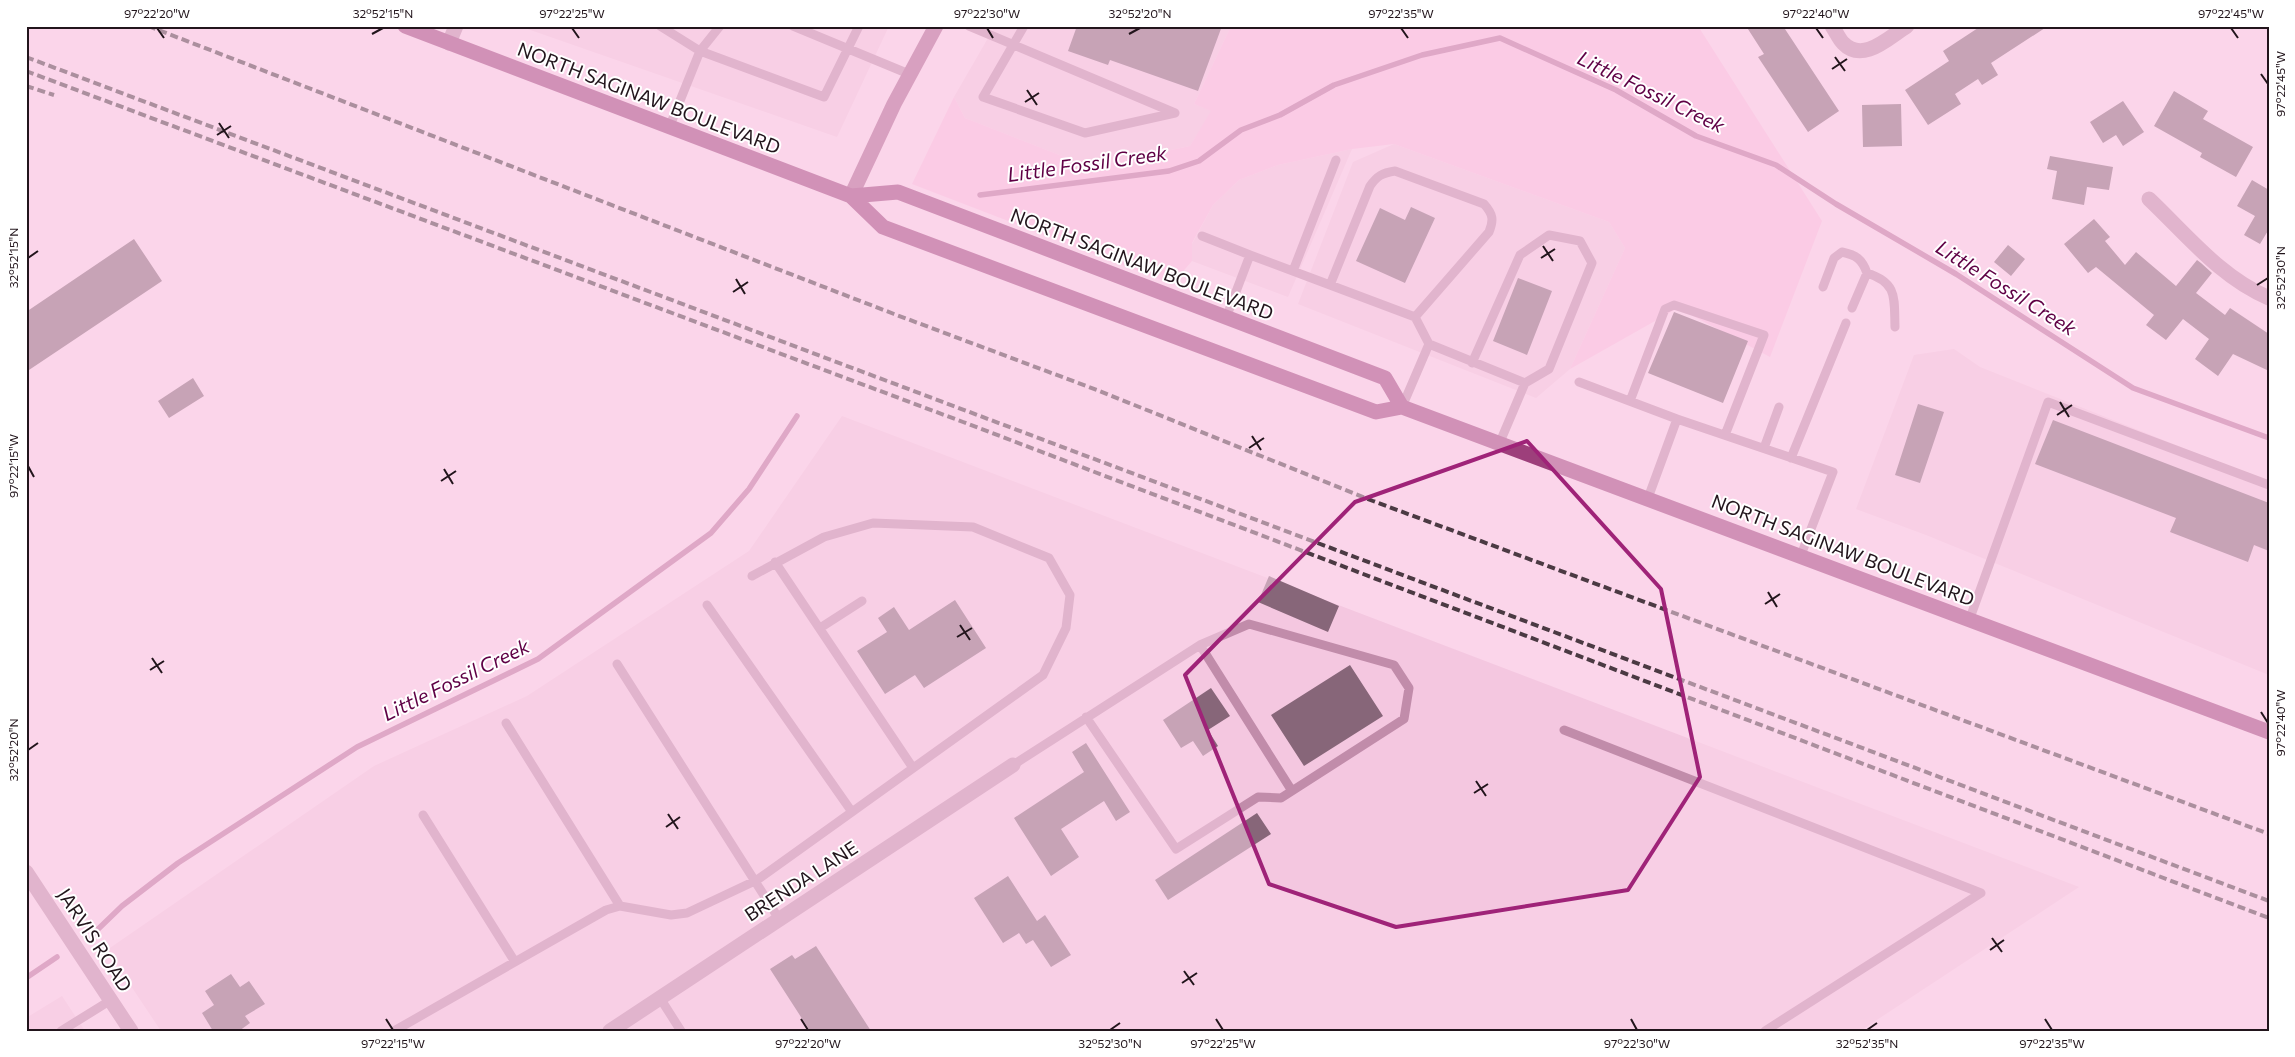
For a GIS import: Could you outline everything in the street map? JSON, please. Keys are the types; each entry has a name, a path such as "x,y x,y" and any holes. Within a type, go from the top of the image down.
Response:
{"main road":[{"name":"NORTH SAGINAW BOULEVARD","path":"405,26 852,196 884,227 1376,412 1402,407 1500,442 2269,732"},
{"path":"852,196 909,74 936,26"},
{"name":"NORTH SAGINAW BOULEVARD","path":"852,196 898,192 1384,378 1402,407"}],"street":[{"path":"449,43 456,26"},
{"path":"1832,26 1844,44 1857,51 1868,52 1907,26"},
{"path":"2150,199 2227,274 2269,298"},
{"name":"BRENDA LANE","path":"610,1031 1013,765"},
{"name":"JARVIS ROAD","path":"26,872 131,1031"}],"lane":[{"path":"660,26 700,51 824,97 859,26"},
{"path":"669,128 700,51 720,26"},
{"path":"793,26 909,74"},
{"path":"969,26 1013,46 1022,50 1175,113 1085,133 983,97 1013,46 1024,26"},
{"path":"1293,271 1336,160"},
{"path":"1330,285 1370,186 1376,177 1395,171 1484,204 1491,212 1494,221 1489,232 1415,317"},
{"path":"1472,362 1520,255 1549,235 1580,242 1592,263 1549,369 1525,383 1500,442"},
{"path":"1202,236 1415,317 1429,344 1525,383"},
{"path":"1823,287 1834,258 1842,252 1855,255 1864,263 1867,273 1852,308"},
{"path":"1226,318 1250,255"},
{"path":"1867,273 1880,277 1891,287 1894,300 1895,327"},
{"path":"1630,401 1665,308 1674,305 1764,335 1725,435"},
{"path":"1791,458 1846,323"},
{"path":"1402,407 1429,344"},
{"path":"1579,382 1677,419 1833,472 1801,555"},
{"path":"1970,618 2048,402 2269,485"},
{"path":"1764,448 1779,407"},
{"path":"1648,498 1677,419"},
{"path":"394,1031 606,910 620,906 671,915 687,914 757,880 1043,675 1066,628 1070,595 1049,558 973,527 873,523 824,537 752,576"},
{"path":"775,562 913,768"},
{"path":"820,628 862,601"},
{"path":"707,605 852,812"},
{"path":"1013,765 1086,717 1200,645 1249,624 1394,665 1409,688 1404,719 1281,798 1258,797 1176,849 1086,717"},
{"path":"1200,645 1292,791"},
{"path":"617,664 757,880 780,919"},
{"path":"506,722 620,906"},
{"path":"1564,730 1981,893 1765,1031"},
{"path":"423,815 515,962"},
{"path":"660,998 681,1031"},
{"path":"61,1031 111,1000"}],"highlighted area":[{"path":"1527,441 1661,589 1700,777 1628,890 1396,927 1269,884 1185,675 1355,502"}],"shaded area":[{"path":"519,26 889,26 837,137"},
{"path":"995,26 1231,26 1194,104 1212,111 1190,146 1090,167 965,118 954,97"},
{"path":"1231,26 1698,26 1822,221 1770,357 1678,308 1570,369 1625,248 1609,222 1394,144 1352,149 1278,165 1239,180 1213,205 1192,243 1192,261 1172,284 912,184 954,97 965,118 1090,167 1190,146 1211,111 1194,104"},
{"path":"1394,144 1609,222 1625,248 1570,369 1536,398 1298,304 1353,162"},
{"path":"1352,149 1288,297 1192,261 1192,244 1213,205 1239,180 1278,165"},
{"path":"1954,349 1980,367 2269,482 2269,675 1926,535 1856,509 1914,355"},
{"path":"842,416 2079,887 1860,1031 161,1031 107,950 374,766 527,696 749,551"},
{"path":"62,996 85,1031 26,1031 26,1018"}],"building":[{"path":"1077,26 1222,26 1198,91 1110,60 1108,65 1068,51"},
{"path":"1746,26 1783,26 1839,111 1808,132 1758,57 1764,54"},
{"path":"1981,26 2048,26 1991,63 1998,75 1982,85 1978,79 1955,94 1961,104 1928,125 1905,90 1949,61 1943,51"},
{"path":"2174,91 2208,111 2203,119 2253,147 2236,177 2200,157 2202,153 2154,126"},
{"path":"2123,101 2144,132 2123,146 2116,135 2103,143 2090,122"},
{"path":"1901,104 1902,146 1863,147 1862,105"},
{"path":"2050,156 2113,167 2109,190 2087,187 2084,205 2052,199 2057,171 2047,169"},
{"path":"2252,180 2269,190 2269,229 2260,244 2244,235 2255,216 2237,206"},
{"path":"1411,207 1435,218 1405,283 1356,261 1380,208 1405,220"},
{"path":"2094,219 2110,237 2105,241 2125,265 2136,252 2176,286 2197,260 2201,263 2212,273 2196,293 2225,315 2230,308 2269,334 2269,371 2233,354 2218,376 2195,359 2209,339 2183,319 2166,340 2146,325 2154,315 2096,267 2088,273 2064,244"},
{"path":"134,239 162,281 26,372 26,312"},
{"path":"2008,245 2025,259 2011,276 1994,262"},
{"path":"1518,278 1552,291 1527,355 1493,341"},
{"path":"1674,312 1748,341 1723,403 1648,373"},
{"path":"193,378 204,396 169,418 158,401"},
{"path":"1918,404 1944,412 1920,483 1895,475"},
{"path":"2053,420 2269,503 2269,551 2254,545 2248,562 2170,532 2176,518 2035,464"},
{"path":"1269,576 1339,606 1328,632 1258,602"},
{"path":"955,600 986,648 924,688 915,675 885,694 857,651 887,632 878,618 894,607 909,630"},
{"path":"1350,665 1383,716 1304,766 1271,715"},
{"path":"1211,688 1230,716 1208,730 1218,746 1203,756 1193,741 1181,748 1163,720"},
{"path":"1086,743 1130,812 1116,821 1104,801 1061,829 1079,857 1051,876 1014,818 1084,772 1072,752"},
{"path":"1257,813 1271,834 1168,900 1155,880"},
{"path":"1008,876 1037,921 1045,915 1071,955 1051,967 1033,940 1026,944 1019,933 1003,943 974,898"},
{"path":"816,946 871,1031 810,1031 770,969 792,955 795,959"},
{"path":"231,974 240,987 249,981 265,1004 245,1016 250,1023 239,1031 213,1031 202,1013 214,1005 205,991"}],"waterway":[{"name":"Little Fossil Creek","path":"980,195 1169,171 1199,161 1241,130 1280,115 1334,85 1422,55 1500,38 1616,90 1696,136 1776,165 1836,204 1956,274 2133,388 2269,438"},
{"name":"Little Fossil Creek","path":"93,934 122,906 178,863 357,747 538,659 711,533 749,489 797,416"},
{"name":"Little Fossil Creek","path":"26,978 57,957"}],"railway":[{"path":"148,26 894,314 1097,390 1373,501 2269,834"},
{"path":"26,57 2269,901"},
{"path":"26,71 963,422 2269,918"},
{"path":"26,86 54,95"}]}
